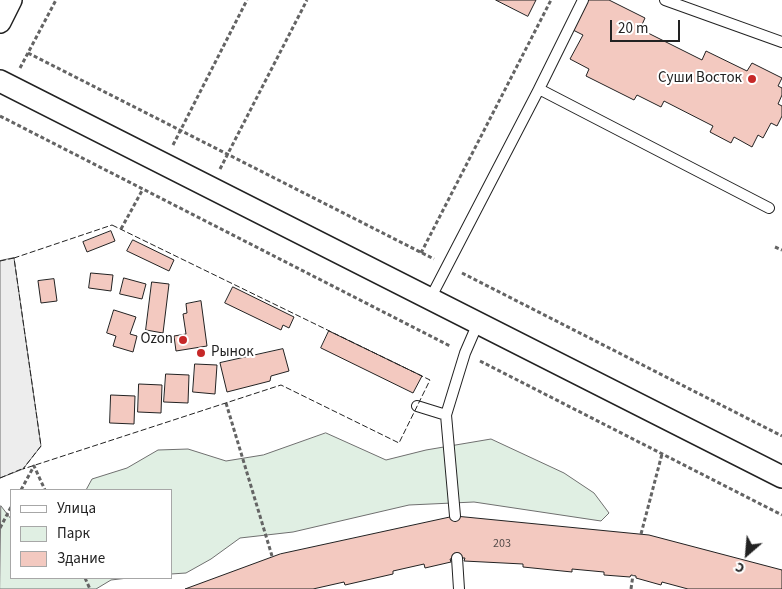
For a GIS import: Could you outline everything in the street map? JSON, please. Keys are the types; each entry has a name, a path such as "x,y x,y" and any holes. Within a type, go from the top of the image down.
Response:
{"street":[{"path":"0,22 11,0"},
{"path":"5,84 782,477"}],"lane":[{"path":"430,299 583,0"},
{"path":"665,0 782,42"},
{"path":"538,89 769,208"},
{"path":"455,516 446,415 465,353 478,323"},
{"path":"417,406 446,415"},
{"path":"457,558 459,589"}],"path":[{"path":"5,84 28,53 56,0"},
{"path":"163,164 247,0"},
{"path":"210,187 308,0"},
{"path":"421,253 552,0"},
{"path":"28,53 782,436"},
{"path":"0,116 782,516"},
{"path":"121,229 142,189"},
{"path":"775,246 782,250"},
{"path":"226,404 272,556"},
{"path":"641,534 662,454"},
{"path":"22,489 34,466 45,489"},
{"path":"0,528 10,510"},
{"path":"631,589 633,575"}],"green space":[{"path":"326,433 386,460 426,450 491,439 564,473 594,493 609,513 601,521 474,502 409,505 293,532 240,538 211,559 186,573 172,574 172,489 87,489 92,479 127,468 158,450 188,449 226,461 263,455"},
{"path":"1,506 10,518 10,579 120,579 111,580 96,589 0,589"}],"shaded area":[{"path":"14,258 41,446 23,469 0,478 0,261"}],"building":[{"path":"496,0 536,0 528,16"},
{"path":"588,0 609,0 645,18 640,29 702,60 706,51 747,71 752,63 782,78 778,86 782,88 782,95 778,104 782,106 782,116 777,126 771,123 763,138 758,135 752,147 734,137 731,143 710,132 713,126 664,101 661,107 637,95 634,100 586,76 589,69 570,59 583,35 573,30"},
{"path":"111,231 115,241 87,252 83,242"},
{"path":"133,240 174,260 169,271 127,251"},
{"path":"91,273 113,275 111,291 89,288"},
{"path":"124,278 146,284 142,299 120,294"},
{"path":"54,279 57,301 41,303 38,281"},
{"path":"152,282 169,284 163,333 146,330"},
{"path":"233,287 294,317 289,328 283,325 281,330 225,303"},
{"path":"201,301 207,346 176,351 174,336 186,334 183,314 187,313 186,304"},
{"path":"114,310 136,317 130,334 137,336 133,352 113,346 116,336 107,333"},
{"path":"329,331 422,376 413,393 321,348"},
{"path":"283,349 289,371 271,376 270,381 227,392 220,363"},
{"path":"195,364 217,365 215,394 193,392"},
{"path":"166,374 189,375 188,403 164,402"},
{"path":"139,384 162,385 161,413 138,412"},
{"path":"111,395 135,396 134,424 110,423"},
{"path":"455,516 649,535 782,570 782,589 688,589 662,582 661,585 631,575 630,577 604,575 604,572 572,569 572,572 523,567 523,564 464,561 465,558 457,558 450,559 451,562 425,568 424,564 393,571 393,574 345,585 344,582 313,589 185,589 280,554"}],"fence":[{"path":"112,225 430,380 399,443 281,385 23,469 41,446 14,258 112,225"},
{"path":"0,261 14,258"},
{"path":"0,478 24,468"}],"place":[{"name":"Суши Восток","path":"752,79"},
{"name":"Ozon","path":"183,340"},
{"name":"Рынок","path":"201,353"}]}
